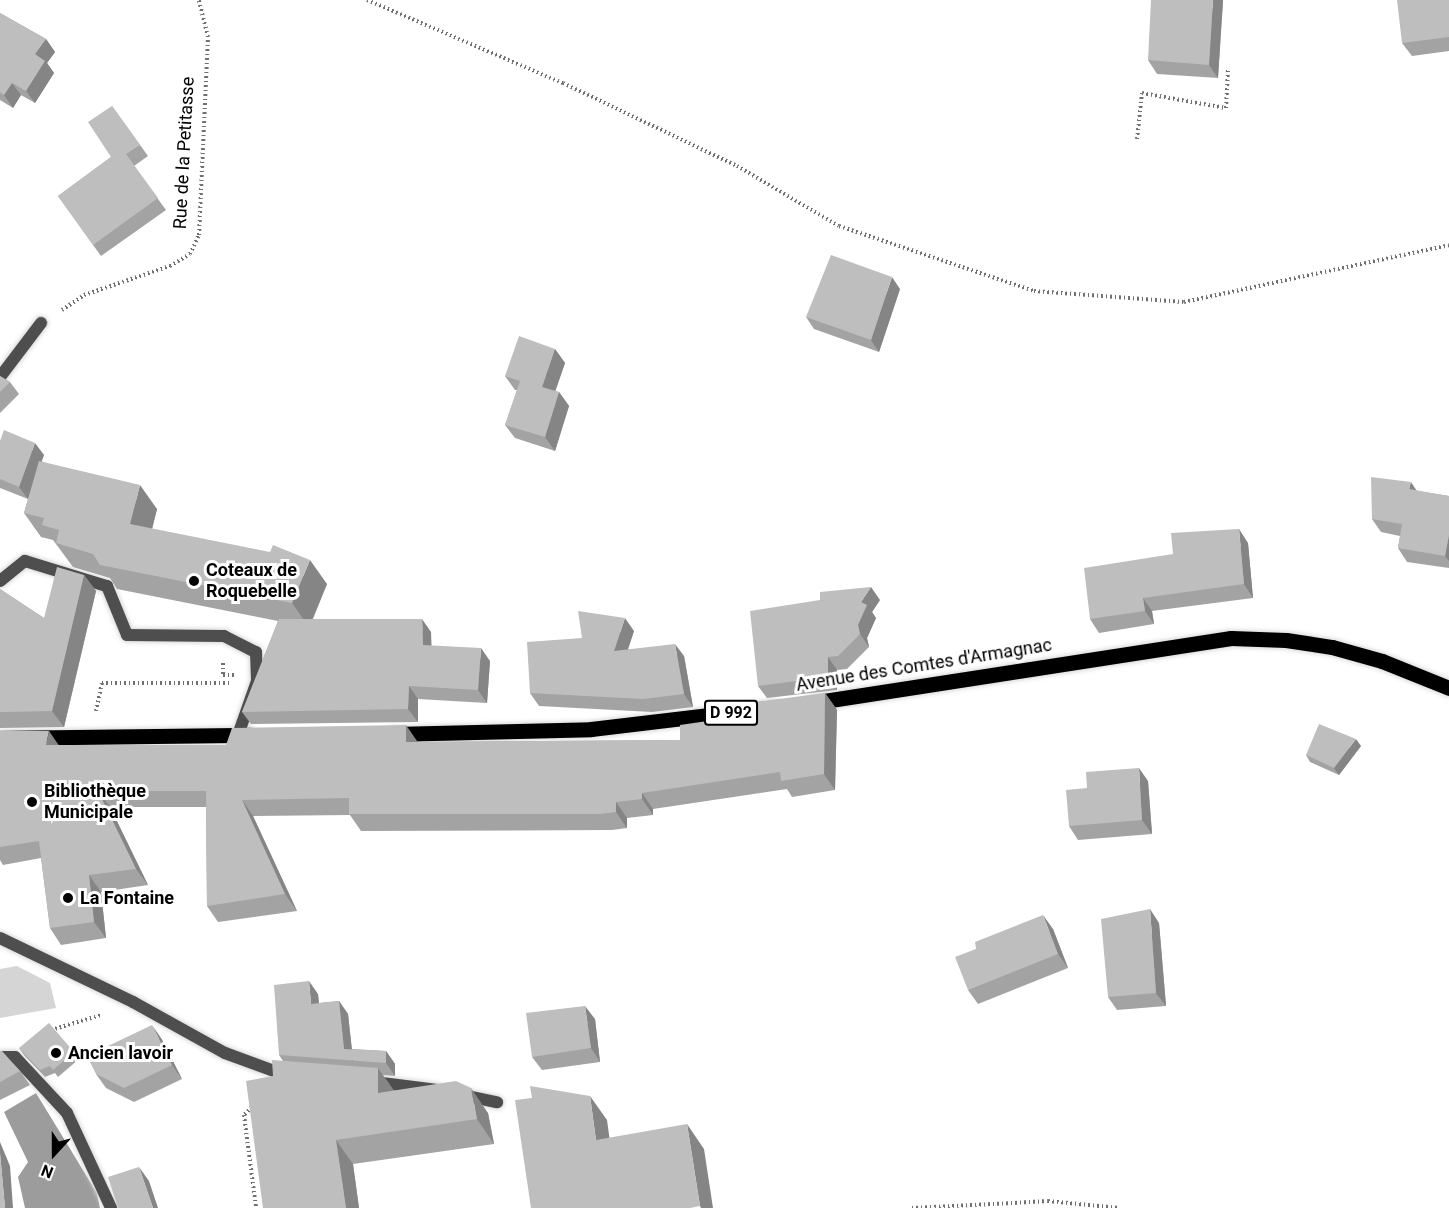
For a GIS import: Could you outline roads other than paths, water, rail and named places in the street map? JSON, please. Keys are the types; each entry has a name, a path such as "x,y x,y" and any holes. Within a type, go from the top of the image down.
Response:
{"main road":[{"name":"Avenue des Comtes d'Armagnac","path":"380,734 591,729 794,705 1231,638 1286,640 1332,647 1382,661 1449,688"},
{"path":"0,738 269,734"}],"street":[{"path":"0,377 41,323"},
{"path":"0,580 25,561 106,586 128,635 224,636 256,652 257,681 238,735"},
{"path":"0,938 133,1002 225,1053 281,1076 303,1077"},
{"path":"0,1057 15,1057 66,1113 111,1208"},
{"path":"359,1080 417,1086 497,1102"}],"place":[{"name":"Coteaux de Roquebelle","path":"194,581"},
{"name":"Bibliothèque Municipale","path":"32,802"},
{"name":"La Fontaine","path":"68,898"},
{"name":"Ancien lavoir","path":"56,1053"}]}
